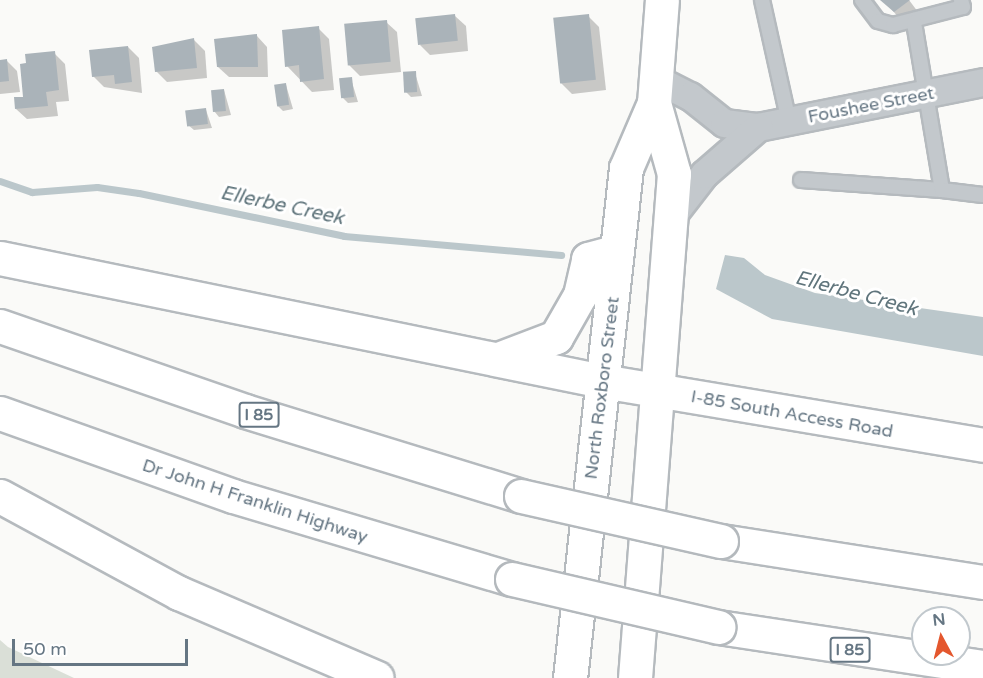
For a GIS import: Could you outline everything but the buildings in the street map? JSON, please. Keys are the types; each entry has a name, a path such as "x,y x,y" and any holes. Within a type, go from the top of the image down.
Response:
{"main road":[{"name":"North Roxboro Street","path":"570,678 626,168 655,91 662,0"},
{"name":"North Roxboro Street","path":"635,678 660,391 674,174 655,91"},
{"path":"501,358 556,337 580,295 588,259 617,251"},
{"name":"I-85 South Access Road","path":"0,258 501,358 602,381 983,445"},
{"name":"I 85","path":"0,326 245,411 521,496 721,541 983,582"},
{"name":"Dr John H Franklin Highway","path":"0,413 233,496 512,579 718,627 983,667"},
{"path":"0,496 179,593 377,678"}],"street":[{"name":"Foushee Street","path":"655,91 690,96 724,123 758,128 983,82"},
{"path":"670,218 698,181 758,128"}],"lane":[{"path":"762,0 789,122"},
{"path":"862,0 885,24 914,22 963,8 961,0"},
{"path":"914,22 929,94 942,190"},
{"path":"801,180 983,195"}],"shaded area":[{"path":"725,255 744,258 765,275 815,293 983,317 983,356 772,319 716,289"},
{"path":"0,640 8,647 74,678 0,678"}],"waterway":[{"name":"Ellerbe Creek","path":"0,181 32,192 97,187 139,193 344,236 561,255"}]}
